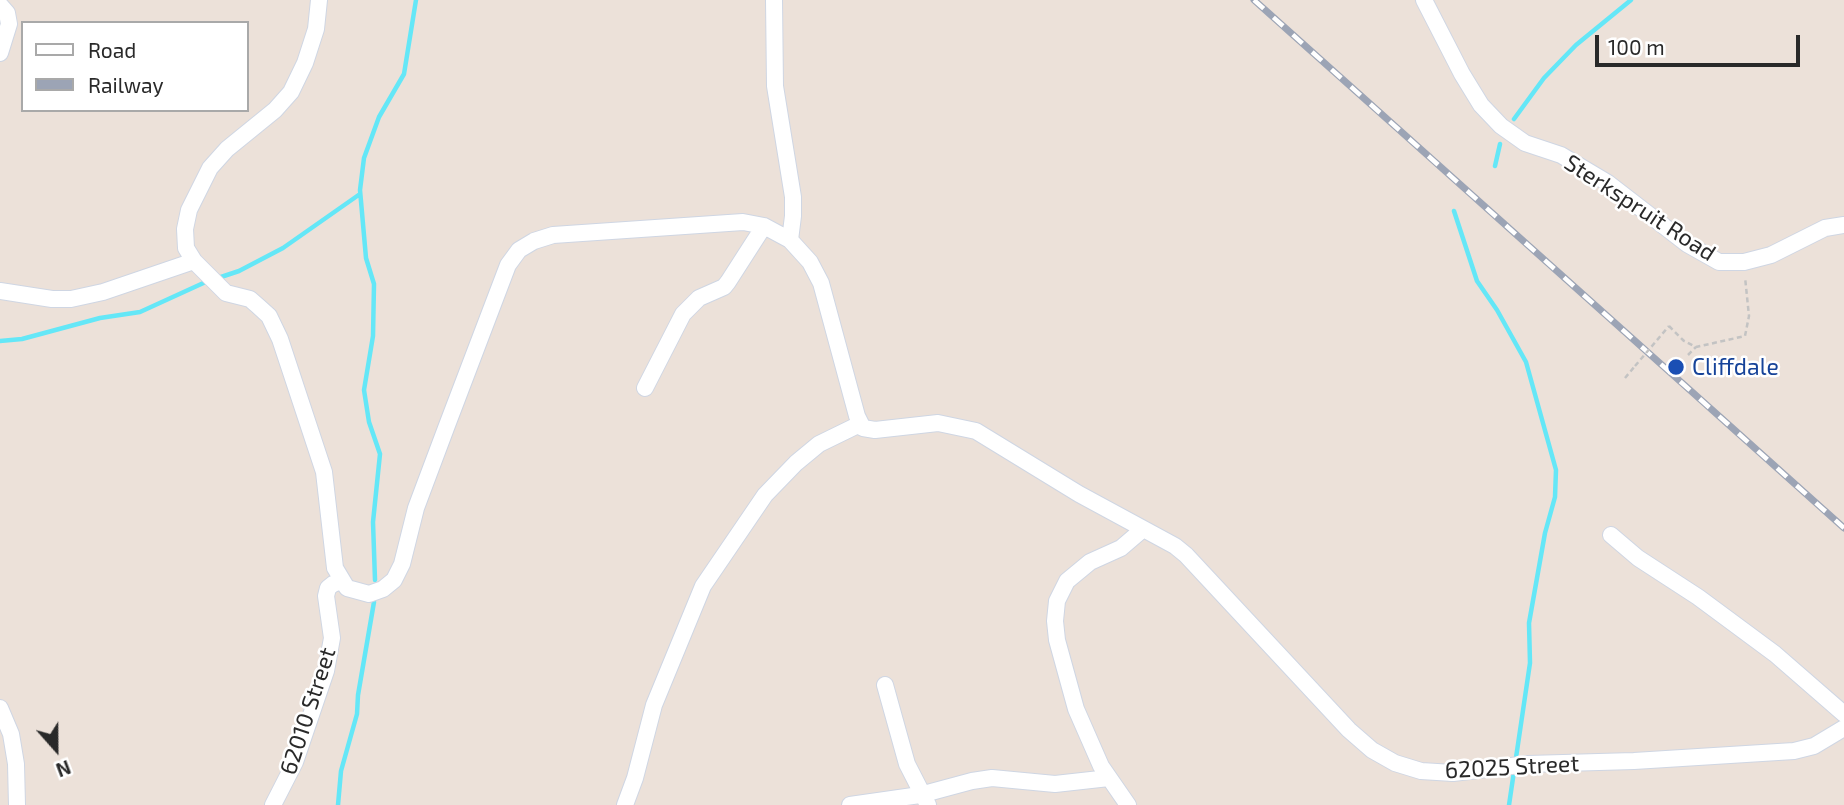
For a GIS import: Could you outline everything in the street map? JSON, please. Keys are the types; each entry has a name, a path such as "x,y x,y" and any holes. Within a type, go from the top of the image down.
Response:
{"street":[{"path":"319,0 320,8 313,40 290,92 210,168 189,210 185,229 186,248 194,261 226,293 250,299 258,306 269,316 280,339 324,472 335,568 347,588 369,594 383,589 394,580 402,564 416,508 441,440 508,265 519,250 534,241 553,235 743,222 764,226 790,240 810,262 821,283 860,424 819,443 772,487 703,586 654,705 625,805"},
{"path":"774,0 775,86 793,197 790,240"},
{"name":"Sterkspruit Road","path":"1424,0 1481,105 1501,125 1525,143 1561,155 1608,183 1687,244 1719,262 1744,262 1771,255 1825,228 1844,225"},
{"path":"0,5 7,13 9,24 0,53"},
{"path":"645,388 683,314 699,298 724,287 764,226"},
{"path":"0,291 52,299 71,299 103,292 194,261"},
{"name":"62025 Street","path":"860,424 868,430 938,423 976,431 1186,555 1349,730 1372,750 1395,763 1421,771 1453,773 1528,764 1634,761 1794,751 1814,746 1844,729"},
{"path":"1128,805 1109,778 1076,709 1057,640 1055,621 1057,601 1067,580 1090,562 1121,548 1142,530"},
{"path":"1611,535 1638,558 1698,597 1774,654 1844,714"},
{"name":"62010 Street","path":"273,805 295,762 326,671 332,638 326,596 328,588 341,581"},
{"path":"884,685 907,764 924,800"},
{"path":"0,708 11,734 16,764 17,805"},
{"path":"850,805 924,800 972,780 992,778 1055,783 1109,778"}],"path":[{"path":"1688,355 1696,347 1745,336 1749,316 1744,262"},
{"path":"1625,378 1669,326 1684,341 1696,347"}],"waterway":[{"path":"375,580 373,522 380,454 369,422 364,390 373,336 374,284 366,258 360,190 364,158 379,117 404,74 416,0"},
{"path":"1514,119 1544,78 1576,45 1631,0"},
{"path":"1495,166 1500,144"},
{"path":"218,278 239,271 283,248 360,194"},
{"path":"1454,211 1477,281 1497,310 1526,362 1556,470 1555,497 1545,533 1529,623 1530,663 1509,805"},
{"path":"0,341 22,339 100,318 140,312 210,280"},
{"path":"338,805 341,771 357,714 374,602"}],"railway":[{"path":"1254,0 1844,528"}],"place":[{"name":"Cliffdale","path":"1676,367"}]}
